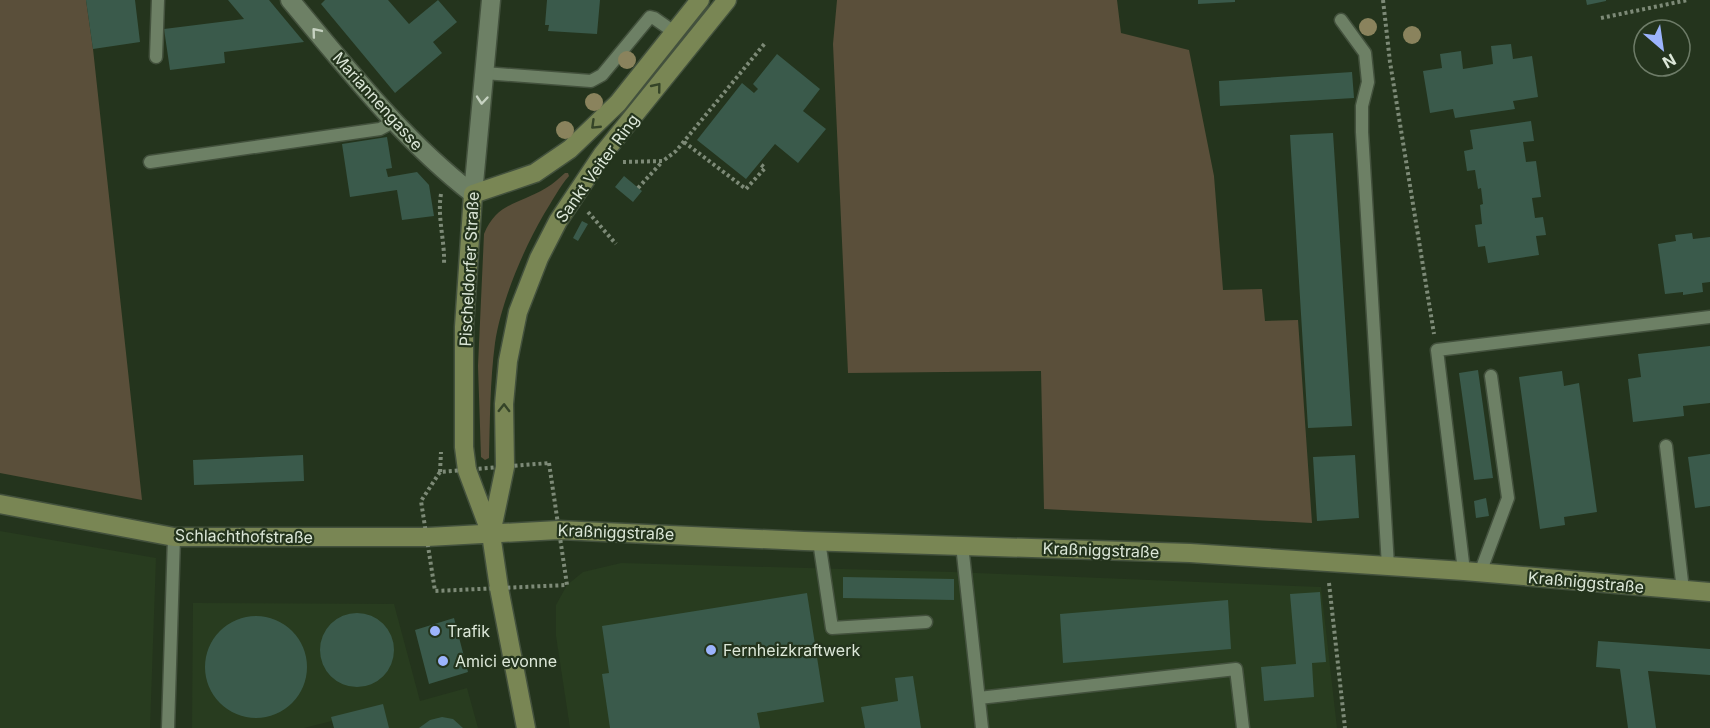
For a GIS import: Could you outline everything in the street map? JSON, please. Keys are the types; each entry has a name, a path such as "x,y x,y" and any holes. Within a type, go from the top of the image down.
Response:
{"street":[{"name":"Mariannengasse","path":"290,0 393,122 445,173 473,194"},
{"name":"Pischeldorfer Straße","path":"491,0 473,194 464,327 464,447 467,470 491,534 526,728"},
{"name":"Sankt Veiter Ring","path":"473,194 535,173 570,148 618,103 700,0"},
{"name":"Sankt Veiter Ring","path":"505,466 505,393 508,361 518,312 539,258 573,196 602,155 727,0"},
{"name":"Pischeldorfer Straße","path":"491,534 505,466"},
{"name":"Schlachthofstraße","path":"0,504 174,537 427,537 491,534"},
{"name":"Kraßniggstraße","path":"491,534 559,530 1190,553 1328,561 1710,592"}],"lane":[{"path":"156,57 158,0"},
{"path":"484,73 591,81 602,75 650,17 674,32"},
{"path":"1341,20 1365,53 1368,82 1362,106 1362,132 1388,566"},
{"path":"150,162 380,129 393,122"},
{"path":"1472,572 1437,350 1710,317"},
{"path":"1472,572 1508,498 1491,376"},
{"path":"1666,446 1683,590"},
{"path":"168,728 174,537"},
{"path":"819,541 832,628 926,622"},
{"path":"962,545 982,728"},
{"path":"979,698 1236,669 1243,728"}],"path":[{"path":"1383,0 1390,62 1437,350"},
{"path":"1600,18 1688,0"},
{"path":"638,188 684,142 766,42"},
{"path":"684,142 746,189 765,168 759,163"},
{"path":"620,162 663,161"},
{"path":"573,196 616,244"},
{"path":"1328,561 1345,728"}],"shaded area":[{"path":"0,0 86,0 142,500 0,473"},
{"path":"837,0 1117,0 1121,33 1189,50 1214,176 1223,290 1262,289 1265,321 1298,320 1312,523 1044,509 1041,371 848,373 833,44"},
{"path":"565,173 569,176 528,244 502,311 493,357 489,458 485,460 481,457 478,366 484,234 489,223 502,210 546,188"},
{"path":"0,531 156,558 150,728 0,728"},
{"path":"621,563 953,572 1321,587 1337,728 570,728 556,636 556,605 567,585 583,572"},
{"path":"193,603 394,604 420,701 467,688 478,728 334,728 332,721 304,728 192,728"}],"building":[{"path":"86,0 135,0 140,42 93,49"},
{"path":"228,0 269,0 304,42 224,52 225,63 170,70 164,29 244,19"},
{"path":"325,0 388,0 409,24 438,0 457,22 433,42 442,53 395,93 321,4"},
{"path":"547,0 600,0 597,34 548,31 549,25 545,25"},
{"path":"1198,0 1235,0 1235,2 1198,4"},
{"path":"1586,0 1606,0 1606,1 1587,5"},
{"path":"1511,44 1513,59 1532,56 1538,97 1513,101 1515,109 1455,118 1453,109 1430,113 1423,71 1442,68 1440,54 1461,51 1463,69 1493,64 1491,46"},
{"path":"777,54 820,89 803,111 826,129 798,163 775,144 746,179 697,140 742,83 754,93 758,89 753,84"},
{"path":"1352,72 1354,98 1220,106 1219,81"},
{"path":"1531,121 1534,141 1523,142 1526,162 1536,161 1541,197 1532,198 1535,218 1543,217 1546,235 1536,236 1539,255 1488,263 1485,246 1478,247 1475,225 1482,224 1481,188 1478,189 1475,170 1467,171 1464,151 1473,149 1470,130"},
{"path":"1333,133 1352,426 1308,428 1290,135"},
{"path":"387,137 392,168 386,169 388,177 417,172 429,185 434,216 402,220 397,190 350,197 342,144"},
{"path":"624,176 642,191 633,202 615,187"},
{"path":"582,221 588,224 578,241 573,238"},
{"path":"1692,233 1693,239 1710,237 1710,282 1702,283 1703,292 1683,295 1683,292 1665,294 1658,244 1676,241 1675,235"},
{"path":"1710,346 1710,403 1683,406 1684,416 1633,422 1628,379 1641,377 1638,354"},
{"path":"1478,370 1493,478 1474,480 1459,373"},
{"path":"1562,371 1564,386 1579,383 1597,512 1564,517 1565,525 1540,529 1519,377"},
{"path":"1710,454 1710,506 1695,508 1688,457"},
{"path":"303,455 304,481 194,485 193,460"},
{"path":"1355,455 1359,518 1317,521 1313,457"},
{"path":"1486,498 1489,516 1476,518 1474,501"},
{"path":"843,577 954,579 954,600 843,598"},
{"path":"1320,592 1326,662 1312,663 1314,697 1264,701 1261,667 1296,664 1290,594"},
{"name":"Fernheizkraftwerk","path":"807,593 824,702 757,713 760,728 610,728 602,674 609,673 602,626"},
{"path":"1228,600 1231,649 1063,663 1060,614"},
{"path":"350,613 364,613 378,619 388,629 394,643 394,657 388,671 378,681 364,687 350,687 336,681 326,671 320,657 320,643 326,629 336,619"},
{"path":"256,616 276,620 292,631 303,647 307,667 303,687 292,703 276,714 256,718 236,714 220,703 209,687 205,667 209,647 220,631 236,620"},
{"path":"454,618 468,672 429,684 415,630"},
{"path":"1598,641 1710,649 1710,675 1648,671 1656,728 1628,728 1620,669 1596,667"},
{"path":"913,676 921,728 865,728 861,707 898,701 895,678"},
{"path":"383,704 389,728 334,728 331,717"},
{"path":"442,717 453,719 463,728 419,728 430,720"}],"place":[{"name":"Trafik","path":"435,631"},
{"name":"Fernheizkraftwerk","path":"711,650"},
{"name":"Amici evonne","path":"443,661"}]}
